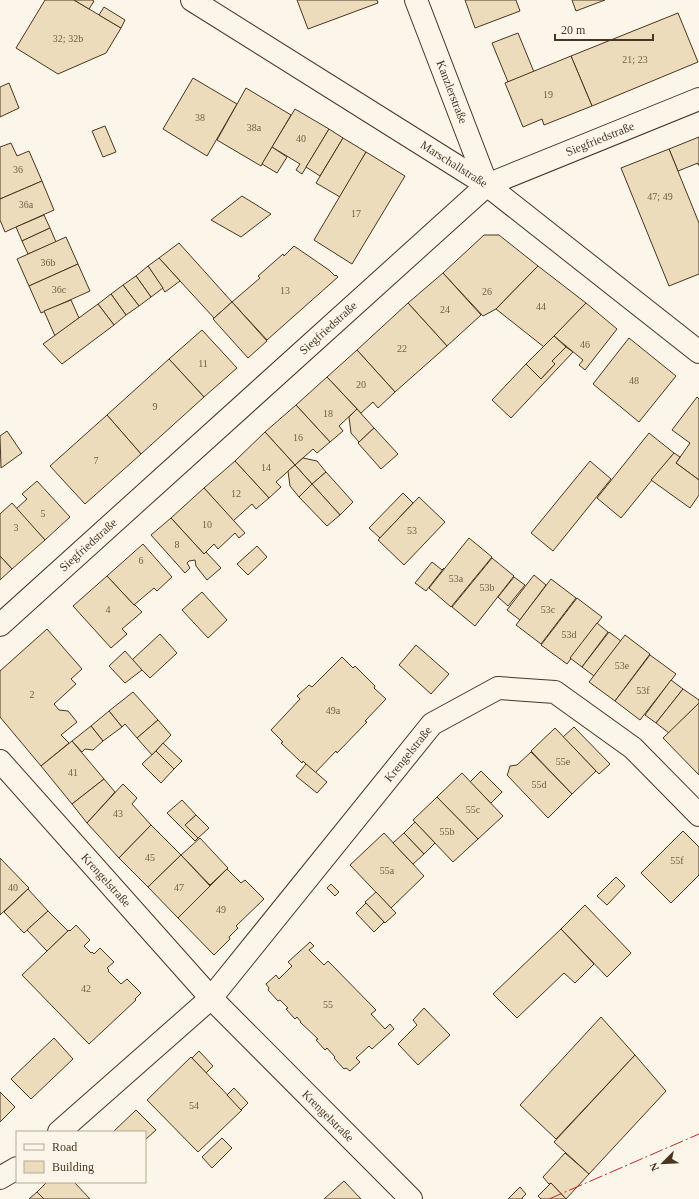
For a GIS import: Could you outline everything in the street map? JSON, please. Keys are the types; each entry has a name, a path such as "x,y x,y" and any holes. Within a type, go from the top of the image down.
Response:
{"street":[{"name":"Marschallstraße","path":"192,0 487,185 699,352"},
{"name":"Kanzlerstraße","path":"416,0 487,185"},
{"name":"Siegfriedstraße","path":"0,625 487,185 699,99"},
{"name":"Krengelstraße","path":"59,1131 211,998 432,724 498,688 555,692 633,748 699,815"},
{"name":"Krengelstraße","path":"0,761 211,998 411,1199"},
{"path":"0,1178 16,1169"}],"building":[{"path":"45,0 74,0 121,28 106,53 58,74 16,48"},
{"path":"74,0 92,0 94,1 89,9"},
{"path":"297,0 377,0 378,3 308,29"},
{"path":"465,0 516,0 520,11 475,28"},
{"path":"572,0 605,0 576,11"},
{"path":"104,7 125,20 121,28 99,15"},
{"path":"678,13 698,62 592,106 571,56"},
{"path":"518,33 534,72 508,82 492,43"},
{"path":"571,56 592,106 544,125 542,119 523,127 505,83"},
{"path":"193,78 237,104 207,156 163,129"},
{"path":"9,83 19,108 0,117 0,87"},
{"path":"246,88 291,115 261,166 217,140"},
{"path":"295,109 329,129 302,174 296,170 300,164 272,147"},
{"path":"105,126 116,152 103,157 92,131"},
{"path":"329,129 343,138 320,176 306,167"},
{"path":"699,137 699,165 698,163 678,171 669,149"},
{"path":"343,138 366,152 340,197 316,183"},
{"path":"11,143 17,156 29,151 42,181 0,199 0,147"},
{"path":"272,147 287,157 277,173 262,164"},
{"path":"669,149 699,223 699,274 669,286 621,168"},
{"path":"366,152 405,176 352,264 314,240"},
{"path":"42,181 54,210 5,232 0,220 0,199"},
{"path":"242,196 271,214 241,237 211,220"},
{"path":"44,215 50,228 22,241 16,227"},
{"path":"50,228 56,242 28,254 22,241"},
{"path":"484,235 499,235 538,266 496,309 483,316 443,273"},
{"path":"66,237 78,264 29,286 17,259"},
{"path":"179,243 232,302 214,318 159,258"},
{"path":"294,246 338,277 267,340 232,302 260,278 258,276 283,254 284,256"},
{"path":"159,258 180,281 165,292 148,266"},
{"path":"78,264 90,291 41,313 29,286"},
{"path":"148,266 163,288 151,297 136,276"},
{"path":"538,266 586,303 544,347 496,309"},
{"path":"443,273 481,315 447,346 408,303"},
{"path":"136,276 151,297 139,306 123,285"},
{"path":"123,285 139,306 126,315 111,294"},
{"path":"111,294 126,315 114,325 98,304"},
{"path":"71,300 79,318 55,336 44,311"},
{"path":"232,302 267,341 248,358 213,319"},
{"path":"408,303 447,346 395,392 357,350"},
{"path":"586,303 617,329 585,370 579,365 583,360 554,336"},
{"path":"98,304 114,325 62,364 43,344"},
{"path":"202,330 237,368 204,397 169,359"},
{"path":"554,336 566,347 552,361 555,364 541,379 526,364"},
{"path":"629,338 676,376 639,422 593,384"},
{"path":"566,347 573,352 511,418 492,400 526,364 541,379 555,364 552,361"},
{"path":"357,350 395,392 378,408 373,402 361,413 327,377"},
{"path":"169,359 204,397 141,454 107,415"},
{"path":"327,377 357,409 339,426 343,431 330,442 296,405"},
{"path":"697,397 699,399 699,480 676,463 690,443 672,430"},
{"path":"296,405 330,442 317,453 313,449 295,465 265,432"},
{"path":"357,409 374,428 359,442 351,433 349,417"},
{"path":"107,415 141,454 85,504 50,466"},
{"path":"374,428 398,454 381,469 358,443"},
{"path":"7,431 22,453 1,468 0,436"},
{"path":"265,432 295,465 276,482 281,487 269,498 235,461"},
{"path":"649,433 674,453 621,518 597,498"},
{"path":"674,453 680,457 676,463 699,480 699,495 690,508 651,480"},
{"path":"303,458 317,461 326,472 312,484 295,465"},
{"path":"235,461 269,498 256,509 252,504 233,521 204,488"},
{"path":"590,461 611,479 553,551 531,533"},
{"path":"295,465 312,484 299,497 290,486 288,471"},
{"path":"326,472 353,502 340,515 312,484"},
{"path":"37,481 70,517 45,540 16,509 27,499 22,494"},
{"path":"312,484 340,515 327,526 299,497"},
{"path":"204,488 245,533 239,538 235,533 218,549 214,544 204,554 171,518"},
{"path":"403,493 413,503 380,538 369,528"},
{"path":"419,497 445,522 404,565 378,540"},
{"path":"12,503 45,540 12,569 0,556 0,514"},
{"path":"171,518 204,554 206,552 221,568 207,580 196,566 195,560 187,563 190,568 185,573 151,535"},
{"path":"469,538 492,557 451,607 429,588"},
{"path":"143,544 172,577 157,591 154,588 134,605 107,576"},
{"path":"257,546 267,557 248,575 237,564"},
{"path":"0,556 12,569 0,580"},
{"path":"492,558 514,576 475,626 452,607"},
{"path":"432,562 442,570 444,568 426,591 415,583"},
{"path":"534,575 546,585 520,620 507,610"},
{"path":"107,576 142,612 122,629 127,634 111,648 73,606"},
{"path":"514,577 525,585 508,606 498,597"},
{"path":"551,579 576,598 541,644 516,625"},
{"path":"202,592 227,620 208,638 182,610"},
{"path":"577,598 602,617 567,664 541,645"},
{"path":"597,623 608,632 582,667 570,658"},
{"path":"47,629 82,669 71,679 76,684 54,704 59,710 68,711 77,722 61,735 69,743 41,766 0,717 0,671"},
{"path":"609,632 621,641 594,676 582,667"},
{"path":"160,634 177,653 150,678 132,660"},
{"path":"625,635 650,654 615,701 589,682"},
{"path":"416,645 449,674 431,694 399,665"},
{"path":"125,651 142,670 125,683 109,666"},
{"path":"650,655 676,674 640,720 615,701"},
{"path":"342,657 353,668 355,666 375,686 374,688 386,699 365,721 367,722 315,773 281,743 283,742 271,730 300,699 297,696 309,685 312,687"},
{"path":"671,680 683,689 656,723 645,715"},
{"path":"683,689 699,700 699,703 669,733 656,723"},
{"path":"133,692 158,720 137,738 125,724 122,727 109,711"},
{"path":"699,703 699,775 663,738"},
{"path":"109,711 122,727 103,741 91,726"},
{"path":"158,720 171,735 152,755 137,738"},
{"path":"91,726 103,741 93,750 85,749 82,752 72,741"},
{"path":"574,727 610,764 599,774 563,737"},
{"path":"555,728 596,771 572,794 531,751"},
{"path":"72,741 104,779 72,804 41,766"},
{"path":"163,743 182,761 174,769 156,751"},
{"path":"156,751 174,769 161,783 142,764"},
{"path":"531,752 572,794 548,818 507,775 510,766 517,765"},
{"path":"306,764 327,782 317,793 296,776"},
{"path":"481,771 502,792 491,803 470,782"},
{"path":"462,773 503,816 478,839 437,797"},
{"path":"104,779 115,792 87,823 72,804"},
{"path":"123,784 137,798 132,804 151,825 119,858 87,823"},
{"path":"437,797 478,839 453,862 413,820"},
{"path":"182,800 196,815 185,825 198,838 195,841 167,813"},
{"path":"196,815 209,828 198,838 185,825"},
{"path":"415,822 435,843 424,854 404,833"},
{"path":"151,825 181,855 148,887 119,858"},
{"path":"683,831 699,847 699,875 671,903 641,873"},
{"path":"384,833 424,876 391,908 350,865"},
{"path":"404,833 424,854 413,864 393,843"},
{"path":"200,838 228,868 210,885 181,855"},
{"path":"181,855 210,886 178,918 148,887"},
{"path":"0,858 29,888 0,915"},
{"path":"227,869 241,883 245,880 264,899 236,926 238,928 229,937 230,939 214,955 178,918"},
{"path":"616,877 625,886 607,905 597,896"},
{"path":"331,884 339,892 335,896 327,888"},
{"path":"28,889 48,911 24,933 4,912"},
{"path":"376,892 396,913 385,923 365,902"},
{"path":"366,903 384,922 374,932 356,913"},
{"path":"585,905 631,953 607,977 561,929"},
{"path":"48,911 68,931 47,951 27,930"},
{"path":"76,925 90,940 84,946 94,954 100,948 114,962 107,968 109,970 108,971 121,984 127,979 141,993 135,999 136,1000 89,1044 22,975"},
{"path":"561,929 594,964 575,983 564,973 517,1018 493,994"},
{"path":"310,942 314,946 309,950 324,965 328,961 376,1010 371,1014 385,1029 390,1024 394,1029 372,1049 369,1046 356,1058 360,1062 350,1071 346,1068 344,1069 327,1048 325,1050 316,1040 318,1039 300,1022 297,1017 295,1019 286,1009 288,1008 280,1000 278,1001 268,990 269,988 266,984 276,975 279,979 292,966 288,962"},
{"path":"424,1008 450,1035 418,1065 398,1044 417,1025 413,1020"},
{"path":"601,1017 635,1055 556,1139 520,1105"},
{"path":"54,1038 73,1059 31,1099 11,1079"},
{"path":"199,1051 213,1066 206,1073 192,1058"},
{"path":"635,1055 666,1091 589,1174 554,1142"},
{"path":"191,1057 242,1110 198,1152 147,1100"},
{"path":"234,1088 248,1103 241,1110 227,1095"},
{"path":"0,1092 15,1107 0,1122"},
{"path":"136,1110 156,1130 146,1139 146,1131 114,1131"},
{"path":"222,1138 232,1148 212,1168 202,1157"},
{"path":"565,1153 589,1174 566,1199 543,1177"},
{"path":"344,1181 361,1199 324,1199"},
{"path":"46,1183 75,1183 90,1199 44,1199 37,1192"},
{"path":"551,1183 566,1199 541,1199 538,1196"},
{"path":"520,1187 526,1194 522,1198 523,1199 508,1199"},
{"path":"37,1192 44,1199 29,1199"}],"power":[{"path":"549,1199 699,1134"}]}
